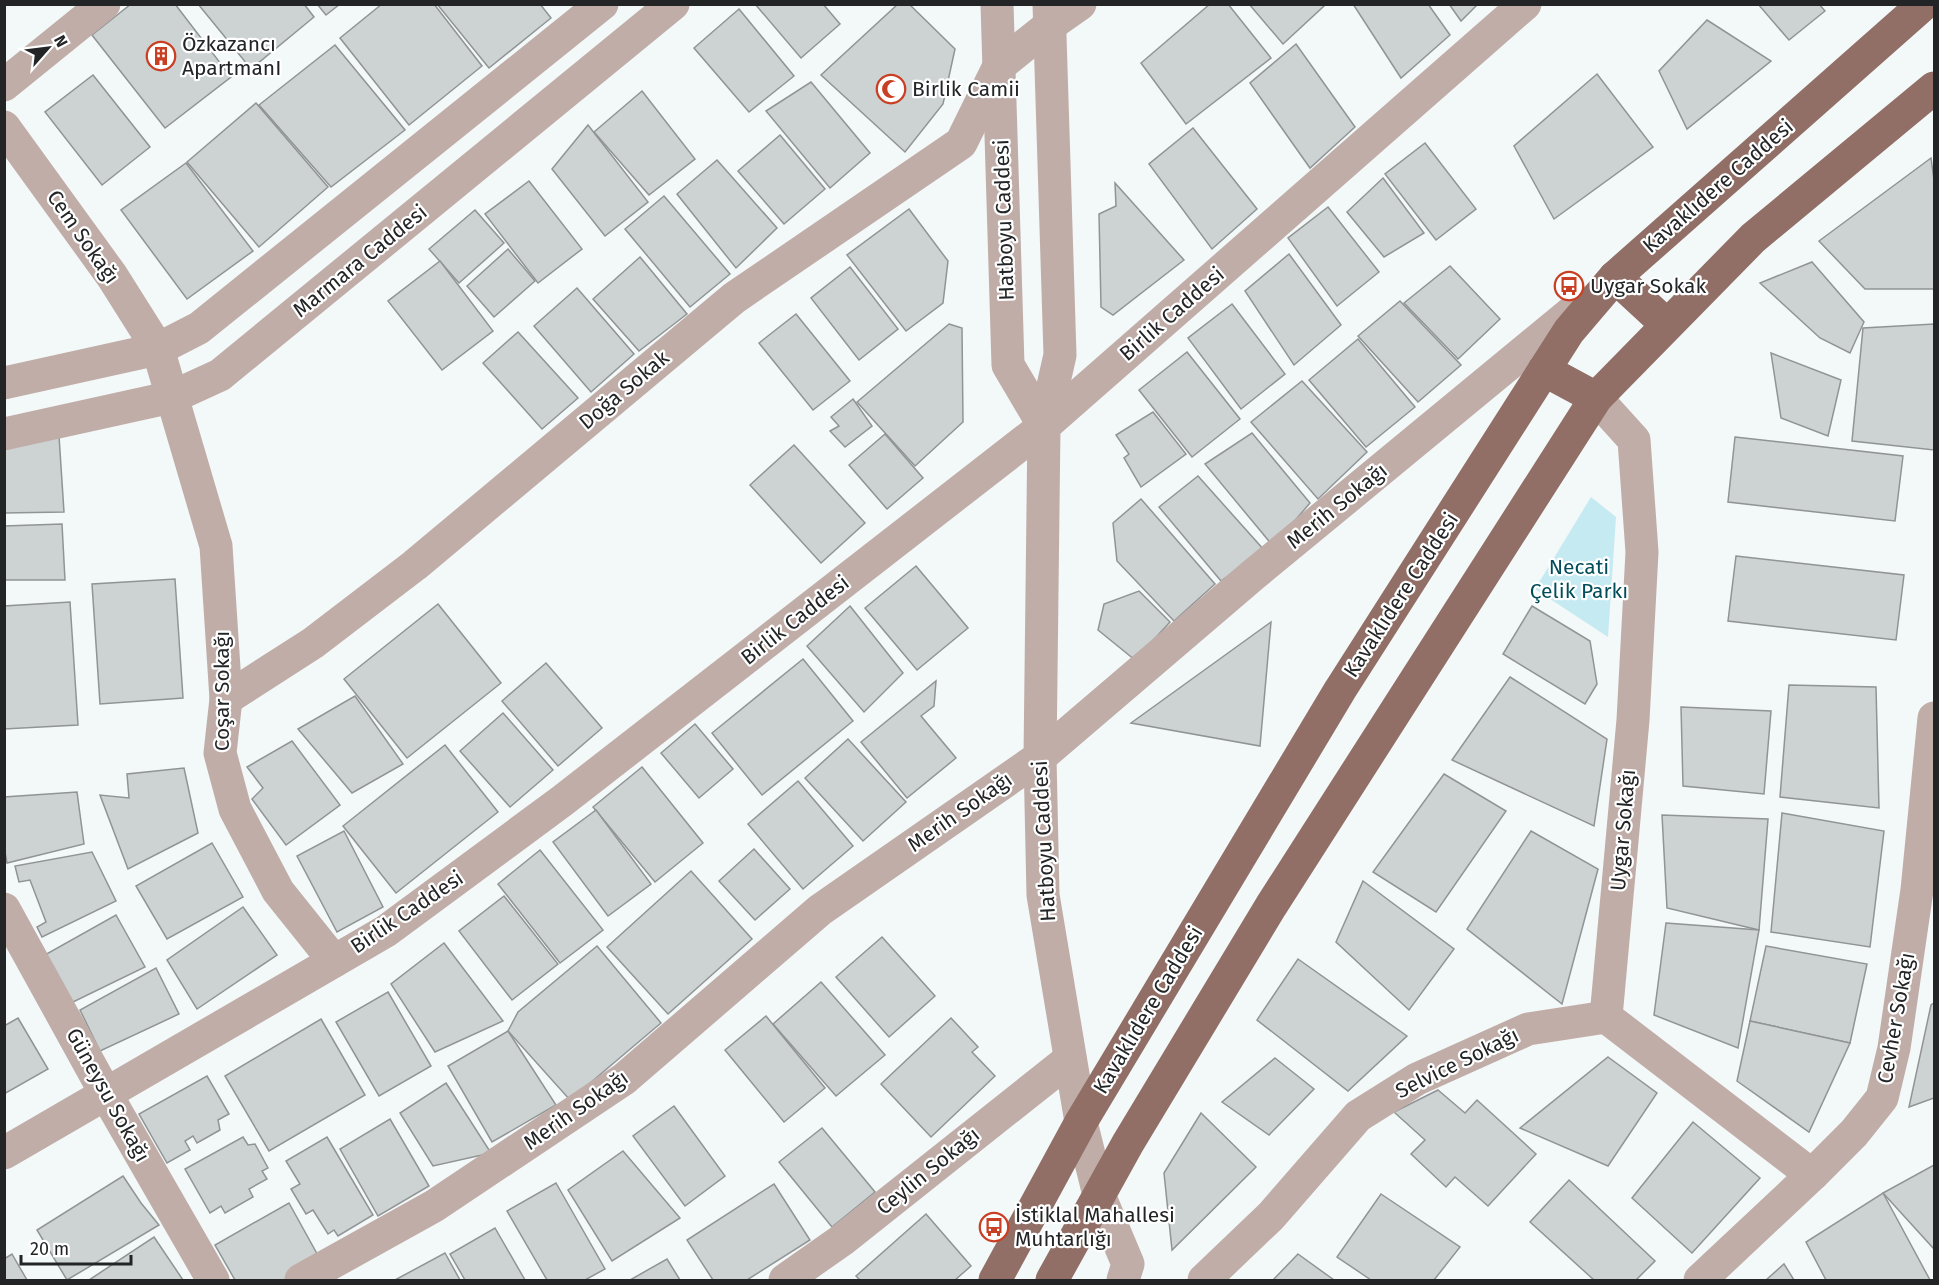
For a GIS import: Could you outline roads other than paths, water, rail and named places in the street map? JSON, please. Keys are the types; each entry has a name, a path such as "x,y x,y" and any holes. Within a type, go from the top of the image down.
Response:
{"main road":[{"name":"Kavaklıdere Caddesi","path":"995,1281 1081,1122 1340,690 1569,331 1615,277 1924,4"},
{"path":"1052,1281 1128,1143 1271,906 1596,398 1753,238 1935,88"},
{"path":"1615,277 1667,325"},
{"path":"1544,370 1596,398"}],"street":[{"path":"4,85 104,4"},
{"path":"4,383 158,349 199,328 602,4"},
{"name":"Marmara Caddesi","path":"4,434 172,397 220,375 674,4"},
{"name":"Hatboyu Caddesi","path":"997,4 1008,365 1044,426"},
{"path":"999,66 1049,15 1080,4"},
{"name":"Birlik Caddesi","path":"4,1153 386,930 562,801 1044,426 1525,4"},
{"name":"Hatboyu Caddesi","path":"1049,15 1060,355 1044,426 1040,757 1043,895 1081,1122 1099,1195 1128,1264 1123,1281"},
{"name":"Doğa Sokak","path":"226,699 313,643 415,565 734,298 961,143 999,66"},
{"name":"Cem Sokağı","path":"4,127 112,276 158,349 172,397"},
{"name":"Merih Sokağı","path":"301,1281 434,1206 624,1079 820,909 1040,757 1262,567 1615,277"},
{"name":"Coşar Sokağı","path":"172,397 216,546 226,699 220,753 235,809 278,891 334,961"},
{"name":"Uygar Sokağı","path":"1596,398 1634,440 1642,552 1633,720 1606,1017"},
{"name":"Cevher Sokağı","path":"1700,1281 1854,1133 1882,1098 1894,1048 1917,890 1935,718"},
{"name":"Güneysu Sokağı","path":"4,909 213,1281"},
{"path":"1606,1017 1812,1175"},
{"name":"Selvice Sokağı","path":"1204,1281 1271,1216 1358,1116 1417,1079 1528,1029 1606,1017"},
{"name":"Ceylin Sokağı","path":"785,1281 842,1240 1070,1059"}],"place":[{"name":"Özkazancı ApartmanI","path":"161,56"},
{"name":"Birlik Camii","path":"891,89"},
{"name":"Uygar Sokak","path":"1569,286"},
{"name":"İstiklal Mahallesi Muhtarlığı","path":"994,1227"}],"park label":[{"name":"Necati Çelik Parkı","path":"1579,579"}]}
